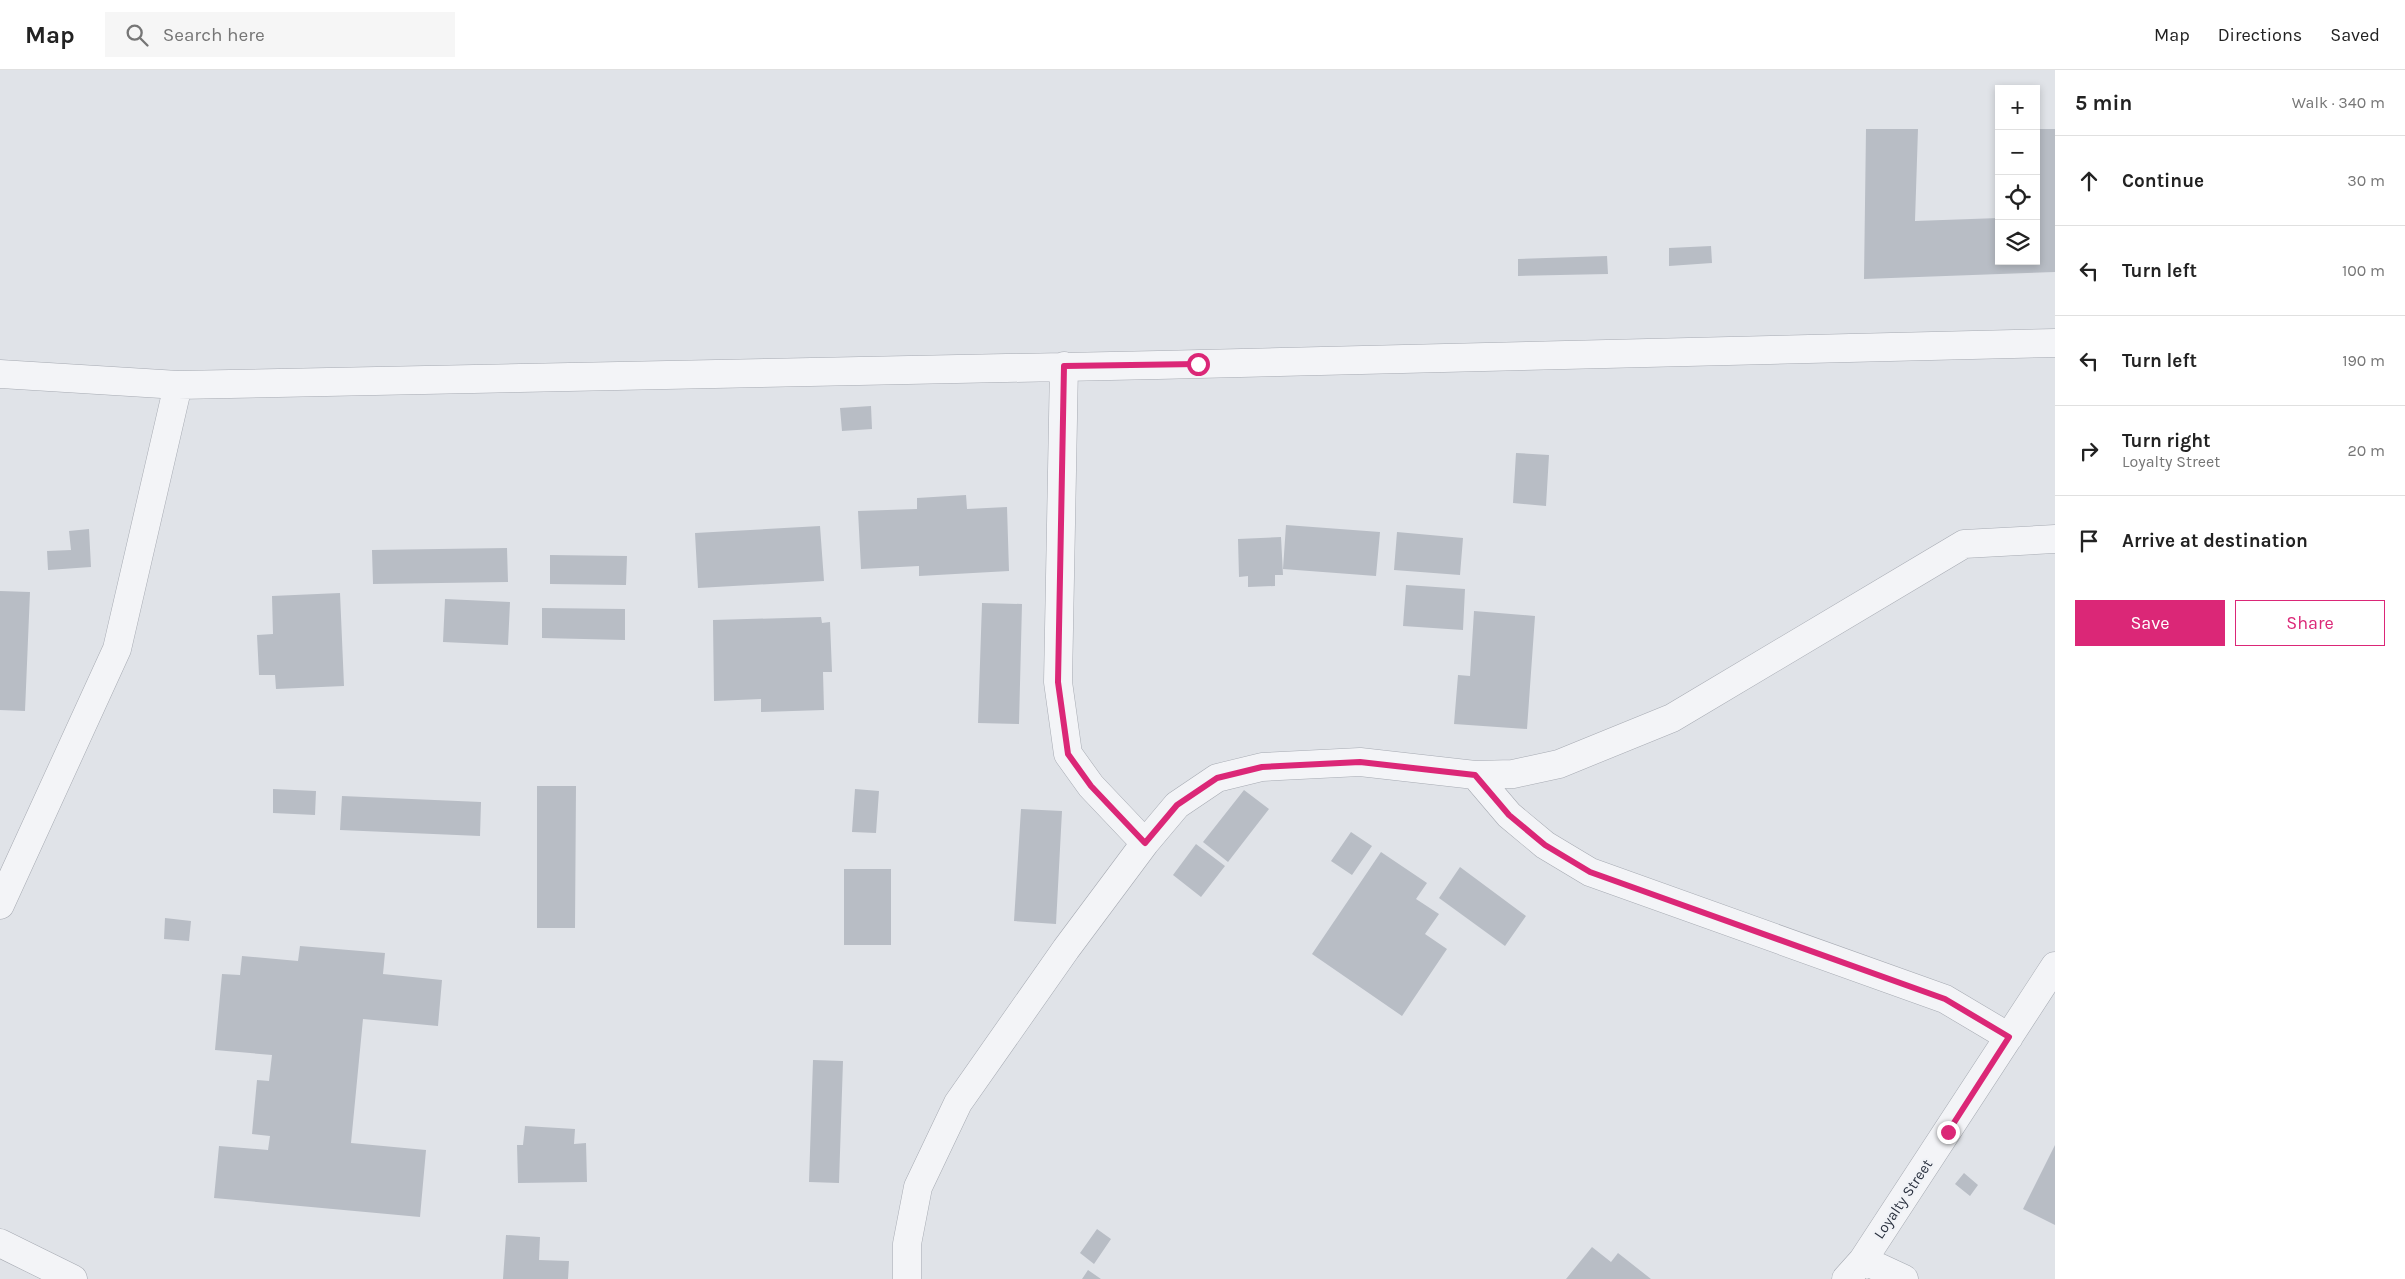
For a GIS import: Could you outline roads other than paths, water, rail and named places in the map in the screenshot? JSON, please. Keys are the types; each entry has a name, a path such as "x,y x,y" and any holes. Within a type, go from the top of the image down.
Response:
{"street":[{"path":"0,374 178,385 2055,343"},
{"path":"1064,366 1058,682 1068,754 1091,786 1145,843"},
{"path":"0,905 117,649 178,385"},
{"path":"907,1279 907,1244 918,1187 958,1103 1066,949 1145,843 1177,805 1217,778 1262,767 1360,762 1475,775 1512,774 1559,764 1672,718 1964,544 2055,538"},
{"path":"1475,775 1509,815 1545,845 1590,872 1945,999 2009,1037"},
{"name":"Loyalty Street","path":"1854,1269 2055,966"},
{"path":"0,1243 74,1279"},
{"path":"1854,1269 1904,1279"}]}
